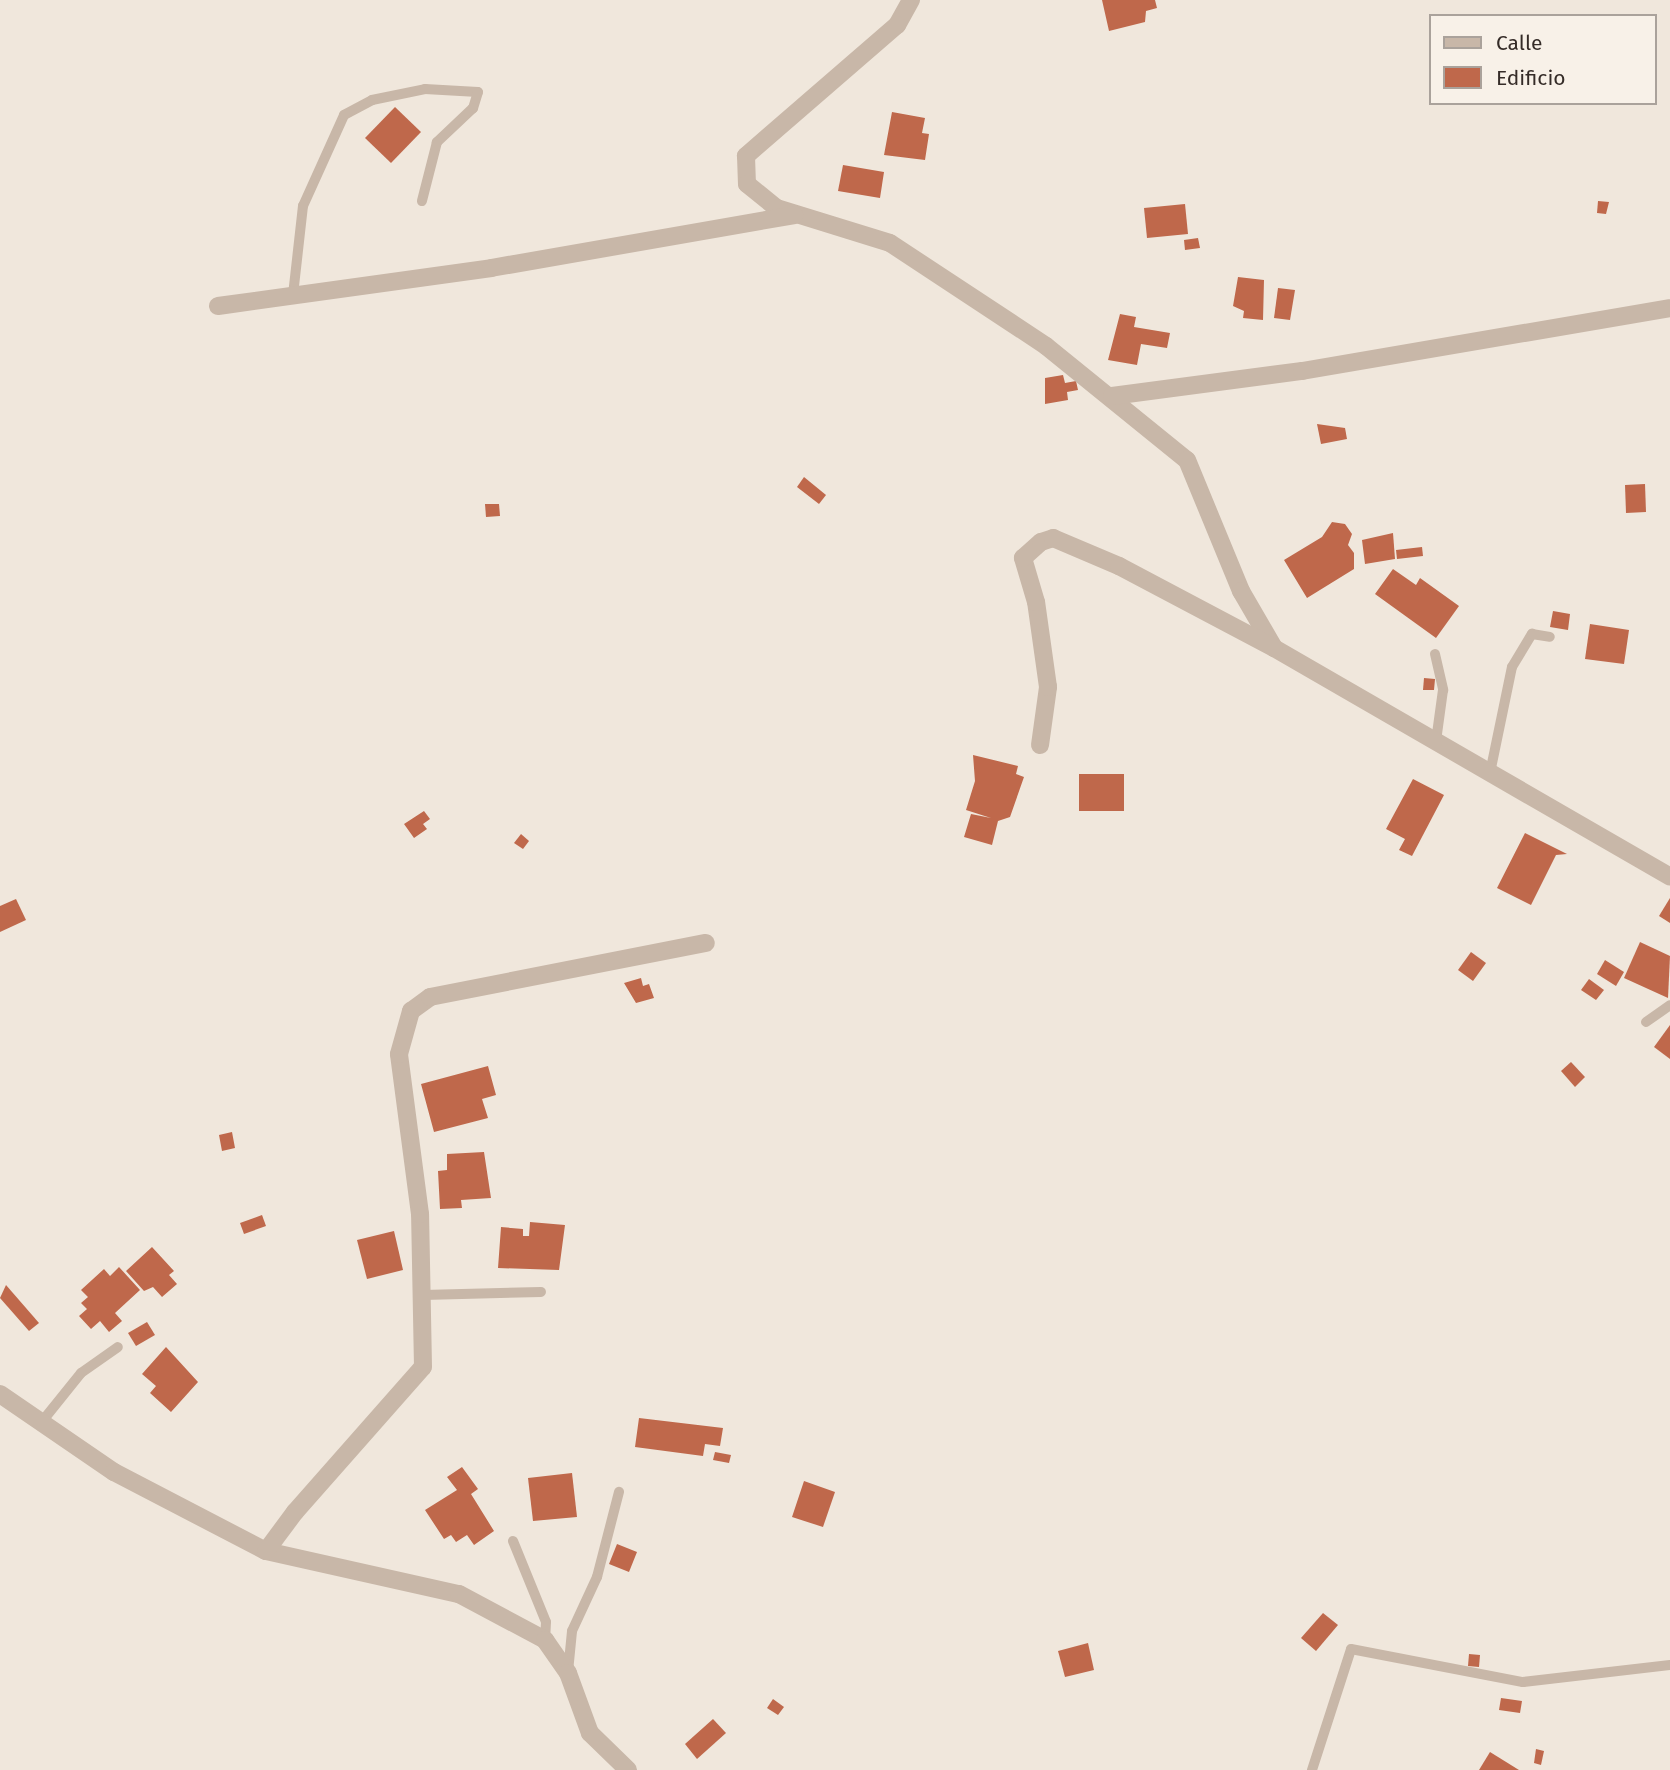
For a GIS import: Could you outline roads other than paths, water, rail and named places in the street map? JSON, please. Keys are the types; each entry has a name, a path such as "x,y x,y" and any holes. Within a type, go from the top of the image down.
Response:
{"street":[{"path":"911,0 897,24 746,156 747,184 778,208 890,243 968,292 1112,396 1187,460 1241,592 1274,648"},
{"path":"218,306 491,268 801,214"},
{"path":"1112,396 1302,371 1670,308"},
{"path":"1040,745 1048,687 1035,602 1023,558 1041,542 1053,538 1119,566 1274,648 1670,877"},
{"path":"266,1551 423,1367 420,1214 399,1054 411,1011 430,997 706,943"},
{"path":"0,1394 39,1424 114,1472 266,1551 458,1594 545,1640 568,1673 590,1733 628,1770"}],"lane":[{"path":"293,295 303,206 344,115 372,100 425,89 478,92 472,108 437,142 422,201"},
{"path":"1490,773 1513,667 1532,634 1550,637"},
{"path":"1435,654 1443,690 1436,741"},
{"path":"1646,1022 1670,1005"},
{"path":"423,1295 541,1292"},
{"path":"39,1424 81,1373 118,1347"},
{"path":"568,1673 572,1630 597,1577 619,1492"},
{"path":"513,1541 546,1622 545,1640"},
{"path":"1312,1770 1351,1649 1523,1682 1670,1665"}]}
